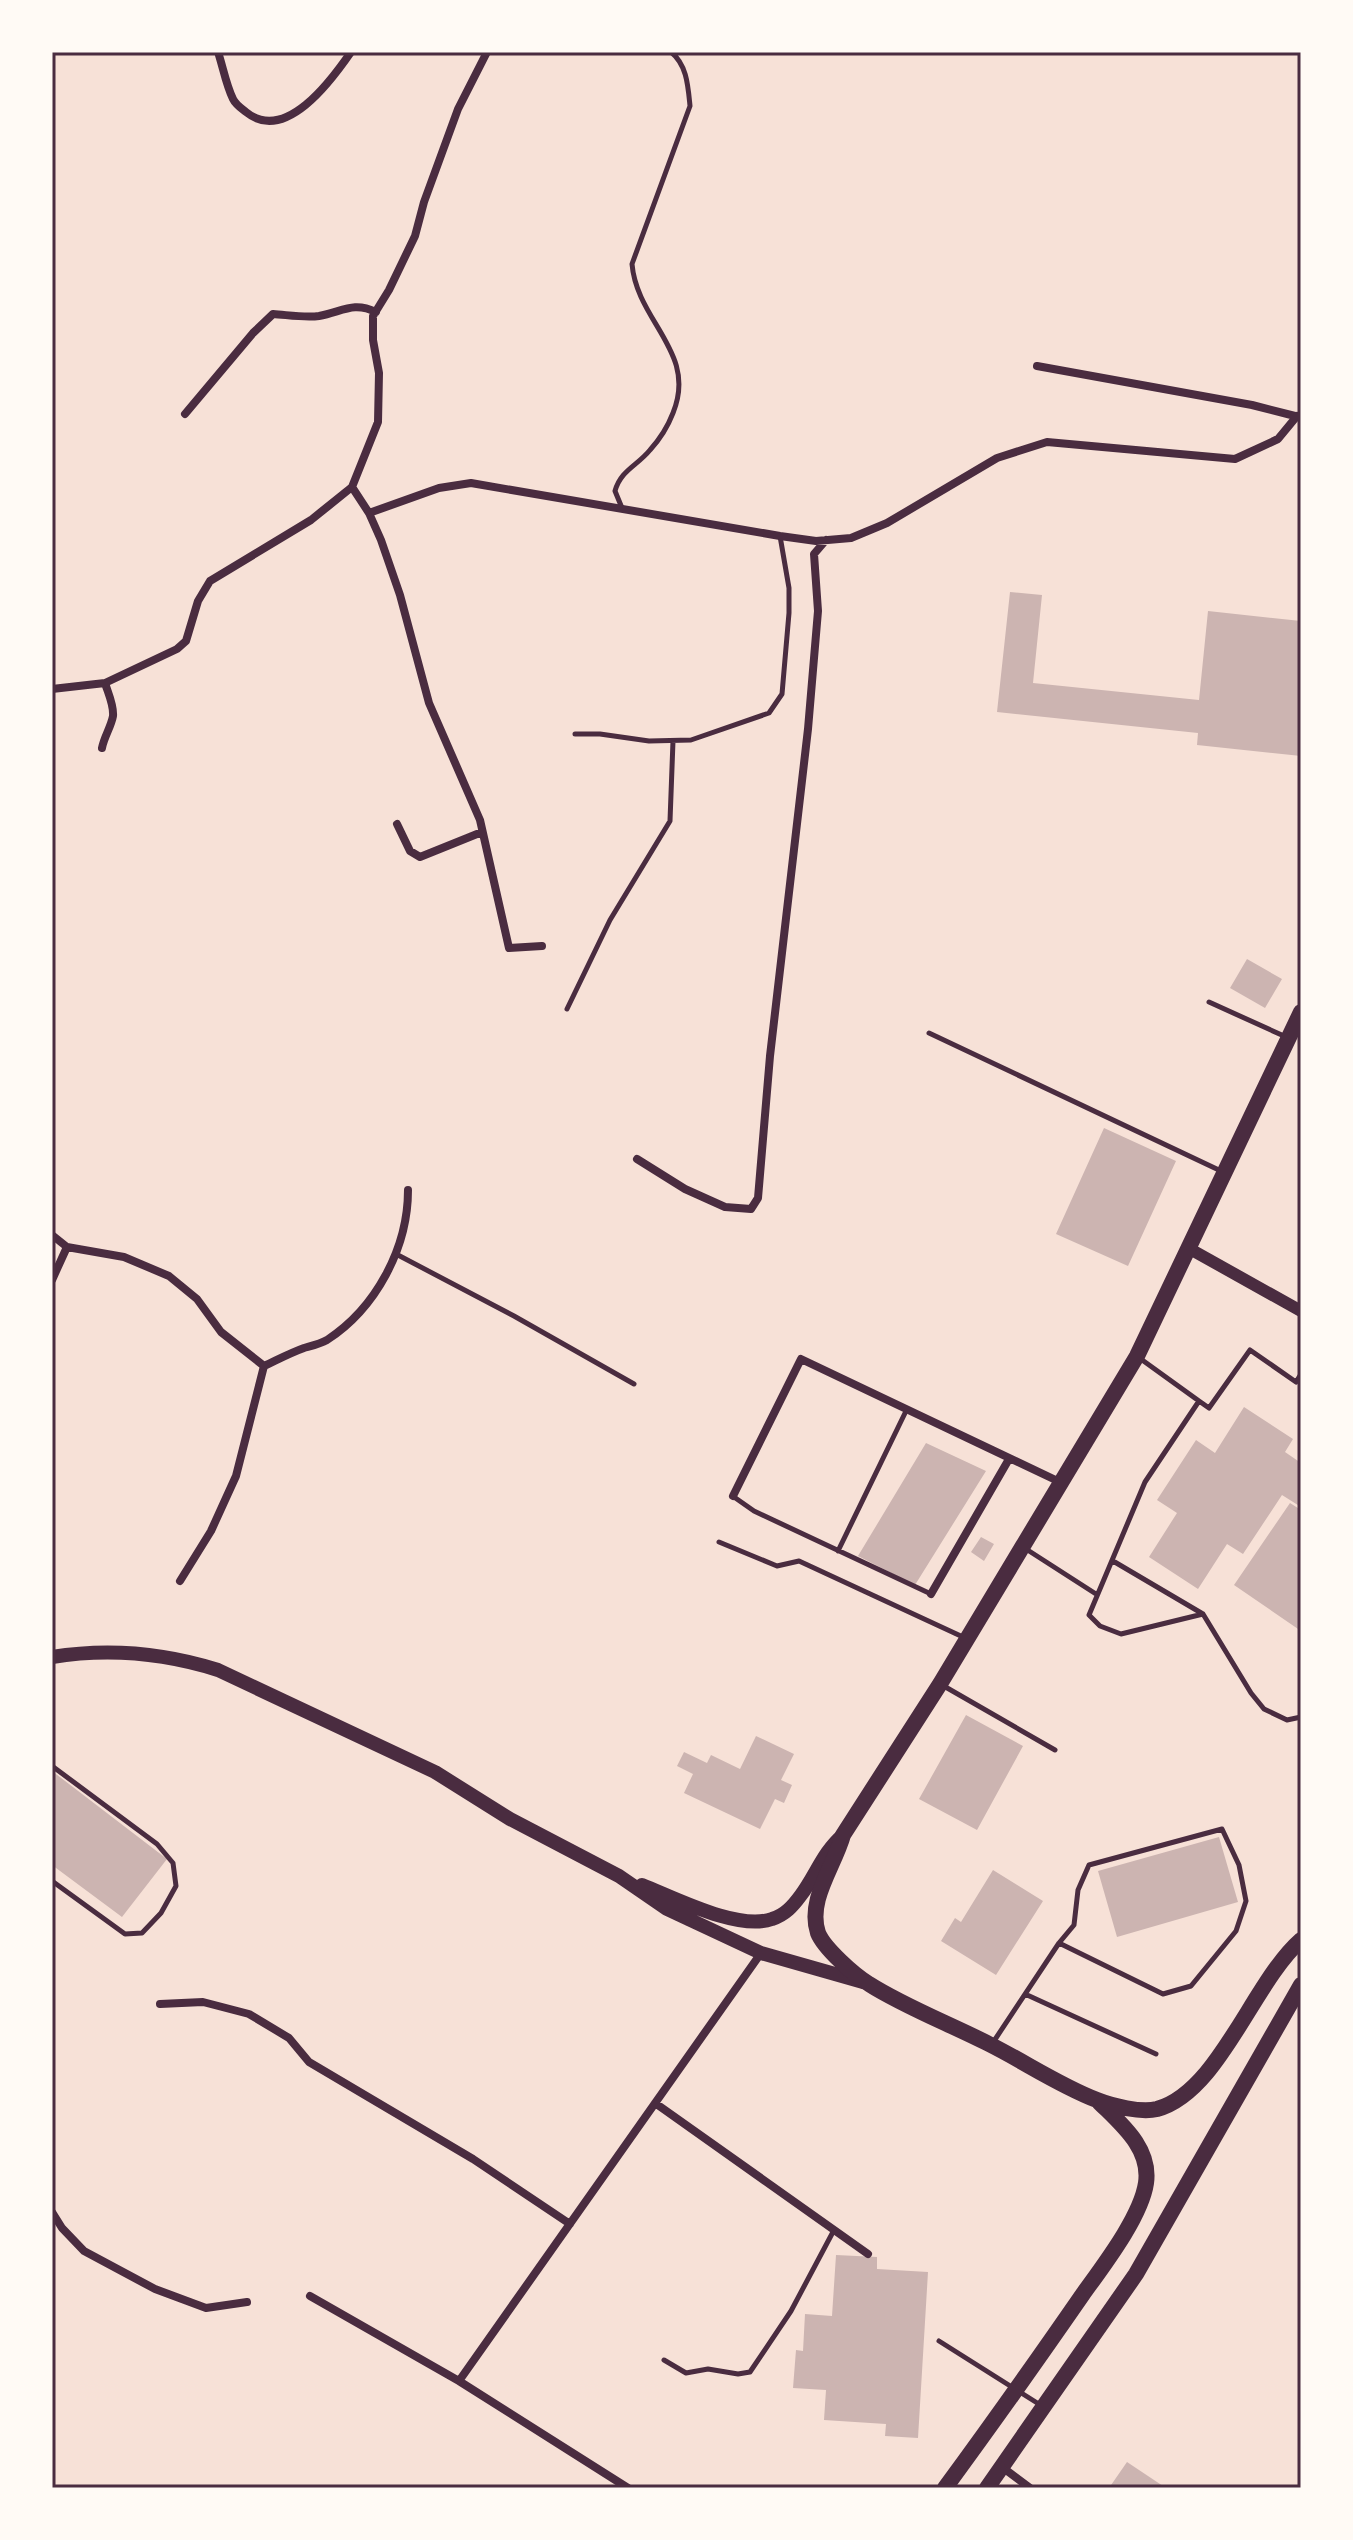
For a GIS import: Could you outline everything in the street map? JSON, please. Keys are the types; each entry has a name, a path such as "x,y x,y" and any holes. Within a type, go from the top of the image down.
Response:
{"main road":[{"path":"619,1876 732,1918 770,1920 793,1905 828,1848 843,1835 940,1684 1137,1356 1301,1012"},
{"path":"52,1657 79,1653 138,1654 193,1662 218,1670 435,1772 510,1819 619,1876 667,1909 761,1953 868,1983 1098,2101 1129,2108 1155,2109 1178,2099 1214,2064 1262,1988 1301,1940"},
{"path":"843,1835 837,1858 815,1903 814,1919 823,1944 868,1983"},
{"path":"987,2488 1136,2274 1299,1994"},
{"path":"945,2488 1017,2390 1130,2225 1146,2183 1144,2162 1139,2144 1098,2101"}],"street":[{"path":"218,52 234,102 254,119 275,122 299,111 351,52"},
{"path":"52,689 105,683 161,657 186,641 198,601 210,581 311,520 352,487 378,422 379,373 373,340 376,312 415,236 458,109 487,52"},
{"path":"185,414 253,333 273,314 317,316 364,306 376,312"},
{"path":"369,513 439,488 471,483 780,536 821,540 851,538 887,523 997,458 1047,442 1235,459 1278,439 1299,417 1252,405 1037,366"},
{"path":"352,487 369,513 400,595 429,703 480,820 509,948 542,946"},
{"path":"637,1159 685,1189 725,1207 751,1209 758,1198 772,1040 808,729 818,611 814,554 821,540"},
{"path":"102,748 113,717 105,683"},
{"path":"397,824 410,851 420,857 482,832"},
{"path":"264,1366 324,1342 359,1315 396,1254 408,1216 408,1190"},
{"path":"52,1235 67,1247 124,1257 169,1276 197,1299 221,1332 264,1366"},
{"path":"52,1280 67,1247"},
{"path":"1190,1249 1301,1311"},
{"path":"733,1496 801,1359 1062,1483"},
{"path":"180,1581 211,1531 236,1476 264,1366"},
{"path":"931,1594 1009,1459"},
{"path":"459,2381 761,1953"},
{"path":"160,2004 203,2002 249,2014 289,2038 309,2062 473,2159 570,2224"},
{"path":"655,2103 868,2254"},
{"path":"52,2212 62,2228 84,2251 155,2289 206,2308 247,2302"},
{"path":"310,2296 459,2381 628,2488"},
{"path":"1002,2467 1030,2488"}],"lane":[{"path":"623,509 615,491 619,479 649,452 668,425 681,394 674,356 643,304 633,278 632,264 690,106 688,79 676,55 671,52"},
{"path":"575,734 649,741 691,740 769,713 782,694 789,588 780,536"},
{"path":"567,1009 610,920 670,821 673,741"},
{"path":"1209,1002 1289,1038"},
{"path":"929,1033 1225,1173"},
{"path":"396,1254 634,1384"},
{"path":"1137,1356 1209,1408 1250,1350 1296,1382 1301,1374"},
{"path":"1199,1401 1145,1482 1089,1615 1100,1626 1121,1634 1203,1614"},
{"path":"838,1551 907,1409"},
{"path":"733,1496 754,1511 931,1594"},
{"path":"719,1542 777,1566 799,1561 967,1639"},
{"path":"1023,1547 1096,1594"},
{"path":"1113,1561 1203,1614 1264,1709 1287,1720 1301,1717"},
{"path":"940,1684 1055,1750"},
{"path":"52,1766 157,1844 173,1863 176,1886 161,1913 142,1933 125,1934 52,1881"},
{"path":"991,2045 1059,1943 1074,1925 1078,1890 1089,1865 1222,1829 1239,1865 1246,1901 1236,1931 1191,1986 1163,1994 1059,1943"},
{"path":"1025,1994 1156,2054"},
{"path":"664,2360 686,2373 708,2369 738,2374 750,2372 791,2311 835,2229"},
{"path":"939,2341 1043,2406"}],"building":[{"path":"1010,592 1042,595 1033,683 1199,700 1208,611 1301,621 1301,756 1197,745 1198,733 997,712"},
{"path":"1247,959 1282,979 1265,1008 1230,988"},
{"path":"1104,1128 1176,1161 1128,1266 1056,1234"},
{"path":"1244,1407 1293,1439 1285,1452 1301,1463 1301,1507 1282,1495 1243,1554 1227,1544 1198,1589 1149,1557 1177,1513 1157,1500 1196,1440 1215,1453"},
{"path":"926,1443 986,1471 915,1585 858,1556"},
{"path":"1290,1503 1301,1510 1301,1631 1234,1585"},
{"path":"981,1537 994,1544 984,1561 971,1552"},
{"path":"966,1715 1023,1746 977,1830 919,1799"},
{"path":"756,1736 794,1754 781,1780 792,1785 784,1803 775,1799 760,1829 684,1793 693,1774 677,1766 684,1752 707,1763 711,1755 740,1769"},
{"path":"52,1771 167,1859 122,1917 52,1865"},
{"path":"1219,1837 1238,1902 1117,1937 1098,1871"},
{"path":"993,1870 1043,1901 996,1975 941,1941 955,1918 961,1922"},
{"path":"836,2255 877,2257 877,2269 928,2272 918,2438 885,2436 886,2424 824,2420 826,2390 793,2388 796,2350 803,2351 805,2314 832,2316"},
{"path":"1127,2462 1166,2488 1109,2488"}]}
